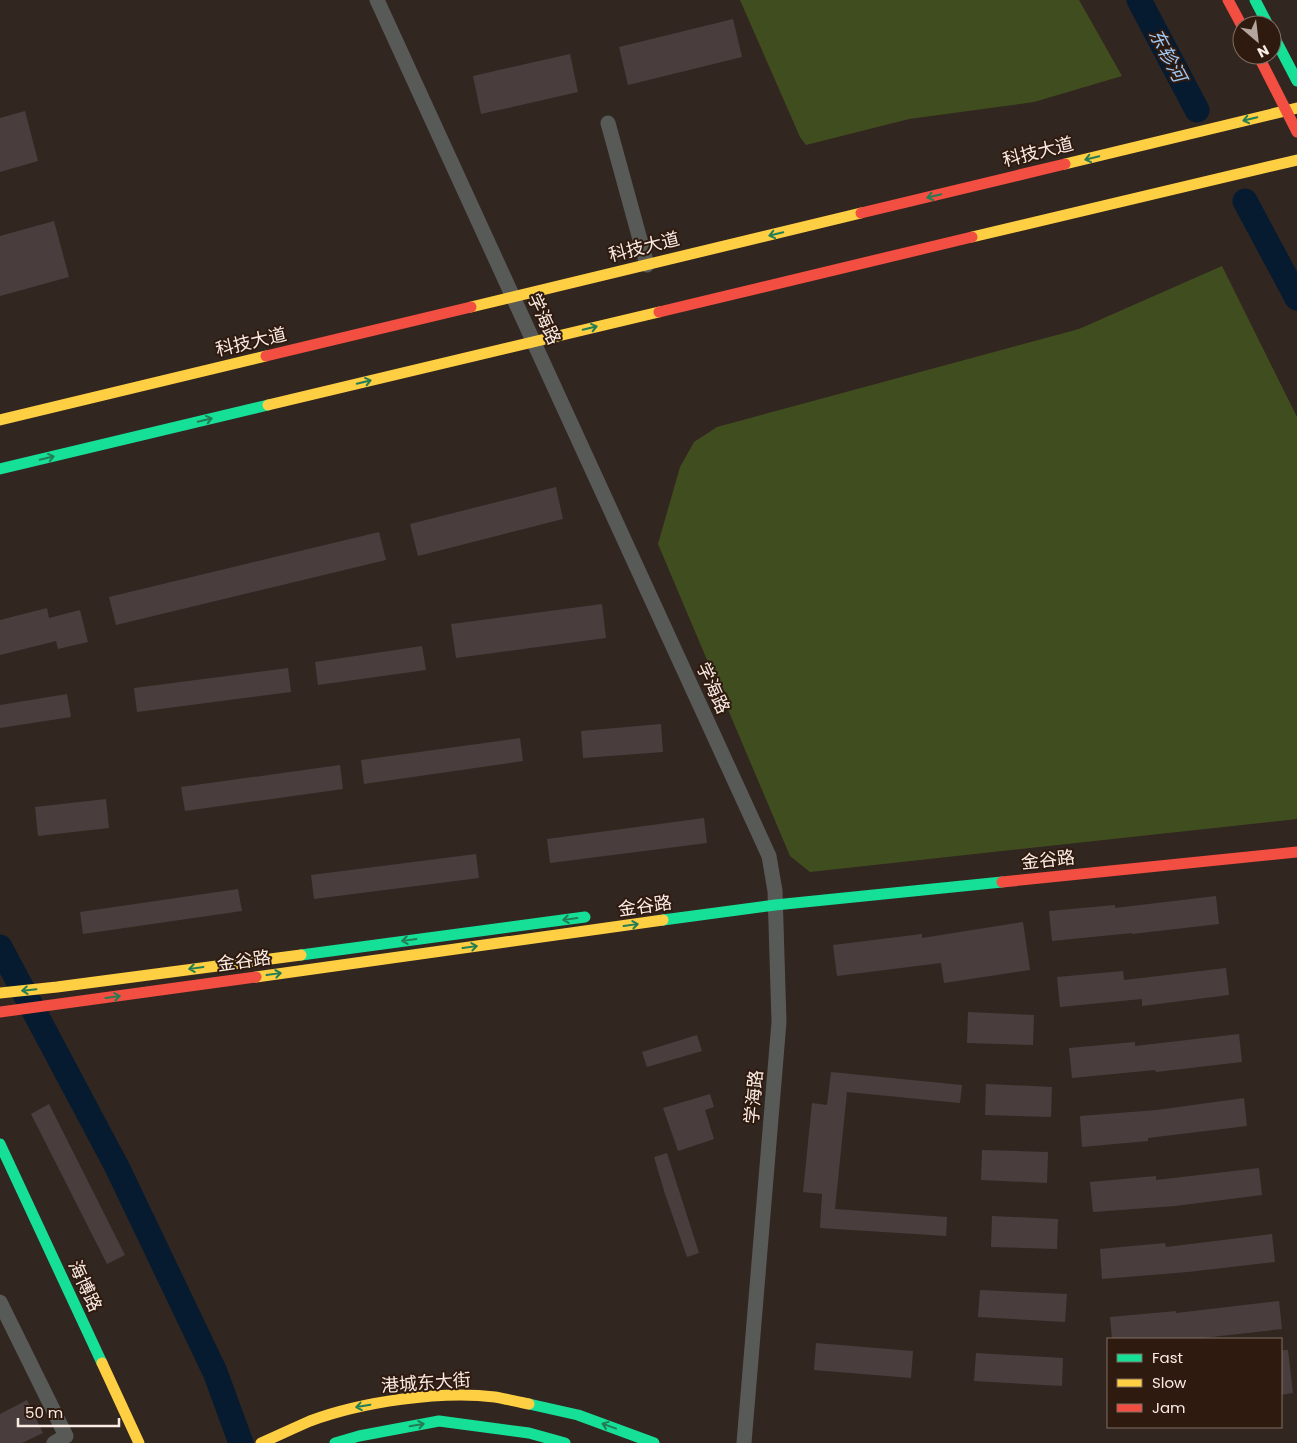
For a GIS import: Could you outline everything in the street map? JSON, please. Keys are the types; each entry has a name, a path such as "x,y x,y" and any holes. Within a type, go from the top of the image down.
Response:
{"main road":[{"path":"1228,0 1236,15"},
{"path":"1255,0 1263,15"},
{"path":"1282,52 1297,81"},
{"path":"1264,65 1292,109 1297,132"},
{"name":"科技大道","path":"0,420 1292,109"},
{"path":"0,469 1297,160"},
{"name":"金谷路","path":"0,1012 775,895 1297,852"},
{"name":"金谷路","path":"1,993 598,915"},
{"name":"海博路","path":"0,1144 139,1443"},
{"name":"港城东大街","path":"263,1442 311,1421 356,1407 404,1399 451,1395 495,1397 578,1415 654,1443"},
{"path":"335,1443 359,1436 439,1421 529,1433 565,1443"}],"street":[{"name":"学海路","path":"377,0 769,856 775,895 780,1022 744,1443"},
{"path":"608,123 647,264"},
{"path":"0,1302 66,1436 54,1443"}],"green space":[{"path":"740,0 1079,0 1122,76 1034,102 909,119 806,145 800,137"},
{"path":"1222,266 1297,417 1297,819 810,872 790,856 658,544 680,467 694,442 717,427 1079,329"}],"building":[{"path":"733,19 742,57 628,85 619,47"},
{"path":"570,54 578,92 481,114 473,76"},
{"path":"25,111 38,161 0,172 0,118"},
{"path":"54,221 69,277 0,296 0,236"},
{"path":"556,487 563,519 418,556 410,524"},
{"path":"379,532 386,560 116,625 109,597"},
{"path":"602,604 606,638 456,658 451,624"},
{"path":"47,608 49,618 80,610 88,642 58,649 56,641 0,655 0,620"},
{"path":"422,646 426,670 318,685 315,662"},
{"path":"288,668 291,692 137,712 134,688"},
{"path":"67,694 71,717 0,728 0,705"},
{"path":"661,724 663,752 583,758 581,731"},
{"path":"520,738 523,761 364,784 361,760"},
{"path":"340,765 343,789 185,811 181,787"},
{"path":"106,799 109,828 38,836 35,807"},
{"path":"704,818 707,843 550,863 547,839"},
{"path":"476,854 479,878 314,899 311,875"},
{"path":"238,889 242,911 83,934 80,912"},
{"path":"1216,896 1219,924 1052,941 1049,911 1115,905 1115,908"},
{"path":"1023,922 1030,970 944,983 941,963 837,976 833,945 922,934 922,938"},
{"path":"1226,968 1229,995 1142,1006 1142,999 1060,1007 1057,977 1123,971 1124,980"},
{"path":"968,1012 1034,1015 1033,1045 967,1043"},
{"path":"1239,1034 1242,1062 1156,1072 1155,1070 1072,1078 1069,1048 1135,1042 1135,1046"},
{"path":"697,1035 702,1051 647,1067 642,1052"},
{"path":"831,1072 962,1085 960,1103 847,1092 835,1209 947,1217 946,1236 820,1228 822,1194 803,1192 812,1103 827,1105"},
{"path":"986,1084 1052,1087 1051,1117 985,1115"},
{"path":"710,1094 714,1107 705,1110 714,1139 678,1151 663,1108"},
{"path":"1244,1098 1247,1126 1148,1138 1148,1141 1082,1147 1080,1116 1157,1110"},
{"path":"49,1104 125,1255 107,1264 31,1114"},
{"path":"982,1150 1048,1152 1047,1183 981,1180"},
{"path":"667,1153 699,1253 687,1257 654,1157"},
{"path":"1259,1168 1262,1195 1175,1206 1093,1212 1090,1182 1156,1176 1156,1180"},
{"path":"992,1216 1058,1219 1057,1249 991,1247"},
{"path":"1272,1234 1275,1262 1102,1279 1100,1249 1165,1243 1166,1247"},
{"path":"980,1290 1067,1294 1065,1322 978,1317"},
{"path":"1279,1301 1282,1329 1203,1338 1112,1338 1110,1317 1176,1311 1176,1313"},
{"path":"816,1343 913,1351 911,1378 814,1370"},
{"path":"1282,1350 1288,1350 1293,1393 1282,1395"},
{"path":"976,1353 1063,1358 1062,1386 974,1381"},
{"path":"27,1400 43,1433 22,1443 0,1443 0,1414"}],"waterway":[{"name":"东轸河","path":"1139,0 1197,110"},
{"name":"东轸河","path":"1245,201 1297,298"},
{"path":"0,947 117,1167 215,1372 241,1443"}],"traffic: fast":[{"path":"1255,0 1263,15"},
{"path":"1282,52 1297,81"},
{"path":"0,469 268,405"},
{"path":"663,920 775,905 1002,882"},
{"path":"301,955 585,917"},
{"path":"0,1144 102,1363"},
{"path":"529,1404 578,1415 654,1443"},
{"path":"335,1443 359,1436 439,1421 529,1433 565,1443"}],"traffic: slow":[{"path":"1065,164 1297,108"},
{"path":"972,237 1297,160"},
{"path":"471,307 861,213"},
{"path":"268,405 659,312"},
{"path":"0,420 266,356"},
{"path":"256,977 663,920"},
{"path":"0,993 301,955"},
{"path":"102,1363 139,1443"},
{"path":"261,1443 330,1414 401,1399 474,1395 529,1404"}],"traffic: jam":[{"path":"1228,0 1236,15"},
{"path":"1263,65 1297,132"},
{"path":"861,213 1065,164"},
{"path":"659,312 972,237"},
{"path":"266,356 471,307"},
{"path":"1002,882 1297,852"},
{"path":"0,1012 256,977"}]}
